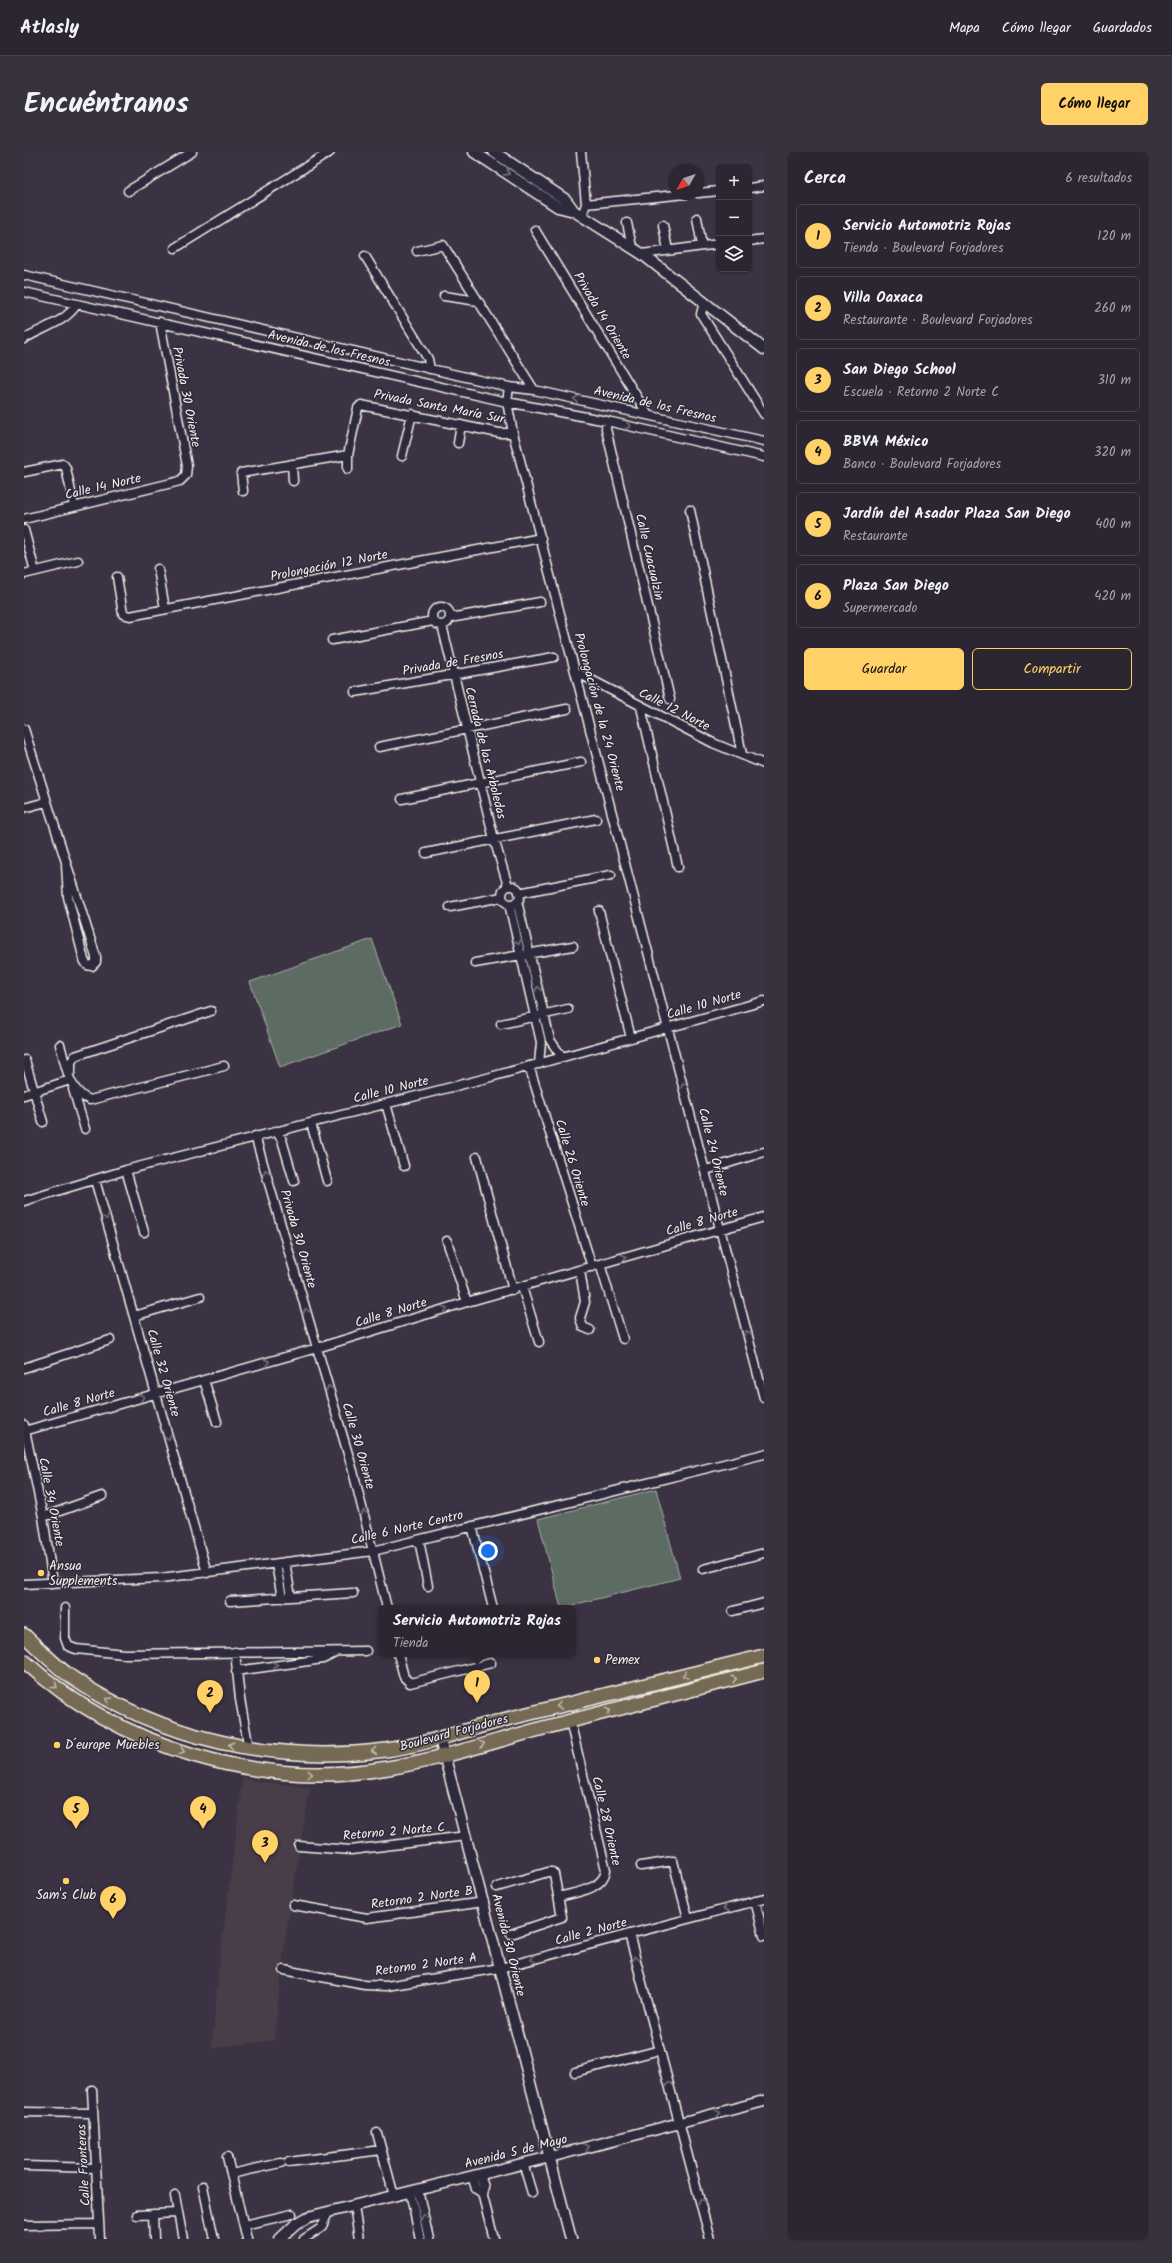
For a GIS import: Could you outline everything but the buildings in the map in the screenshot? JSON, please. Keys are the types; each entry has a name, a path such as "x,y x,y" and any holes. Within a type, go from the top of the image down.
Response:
{"main road":[{"name":"Boulevard Forjadores","path":"24,1635 70,1676 116,1704 196,1737 249,1749 324,1756 386,1750 440,1739 510,1718 764,1656"},
{"name":"Boulevard Forjadores","path":"24,1661 59,1689 108,1720 170,1747 230,1765 319,1774 387,1768 445,1755 764,1671"}],"street":[{"path":"128,191 192,152"},
{"path":"175,248 330,152"},
{"path":"474,152 558,207 578,213"},
{"path":"581,152 586,204"},
{"path":"499,153 566,200 578,213 642,254 763,346"},
{"path":"752,188 764,186"},
{"path":"704,192 716,191"},
{"path":"578,213 586,204 668,196"},
{"path":"697,218 702,246"},
{"path":"627,223 632,247"},
{"path":"663,225 668,250"},
{"name":"Privada 14 Oriente","path":"535,230 648,415"},
{"path":"752,241 764,239"},
{"path":"642,254 716,244"},
{"path":"416,251 442,245 534,390"},
{"path":"364,256 428,359 430,369"},
{"name":"Avenida de los Fresnos","path":"24,276 430,369 534,390 764,441"},
{"name":"Avenida de los Fresnos","path":"24,292 507,402 606,420 764,457"},
{"path":"444,296 478,301"},
{"path":"704,302 701,314 764,414"},
{"path":"24,339 35,332 60,322 69,315 77,304"},
{"name":"Privada 30 Oriente","path":"160,322 187,466 186,475"},
{"path":"507,402 509,386"},
{"name":"Prolongación de la 24 Oriente","path":"507,402 513,433 669,1027"},
{"name":"Privada Santa María Sur","path":"348,455 358,408 361,405 412,414 499,433 513,433"},
{"path":"402,456 412,414"},
{"name":"Calle Cuacualzin","path":"606,420 606,429 670,699"},
{"path":"458,443 462,425"},
{"path":"243,491 241,473 348,455 348,469"},
{"path":"24,472 63,464 66,468 74,506"},
{"path":"292,464 293,481"},
{"name":"Calle 14 Norte","path":"24,519 180,481 186,475"},
{"path":"690,510 742,754"},
{"path":"24,530 35,571"},
{"name":"Prolongación 12 Norte","path":"117,577 123,614 130,616 541,538"},
{"path":"24,574 78,561"},
{"path":"158,569 165,609"},
{"path":"332,640 433,621 442,625 450,618 540,602"},
{"path":"433,621 433,611 442,607 446,608 450,618"},
{"name":"Cerrada de las Arboledas","path":"442,625 494,839 508,886"},
{"name":"Privada de Fresnos","path":"355,692 554,657"},
{"name":"Calle 12 Norte","path":"576,672 713,743 764,764"},
{"path":"641,707 678,866"},
{"path":"380,747 568,709"},
{"path":"24,729 26,746 46,802 96,957 96,962 92,966 87,965 84,960 68,897 66,865"},
{"path":"402,799 581,762"},
{"path":"24,808 46,802"},
{"path":"426,853 596,818"},
{"path":"509,904 518,897 611,875"},
{"path":"502,896 505,888 508,886 513,886 518,897 529,954 550,1040 562,1057"},
{"path":"502,896 509,904 541,1042 539,1064"},
{"path":"450,907 502,896"},
{"path":"599,911 631,1038"},
{"path":"475,963 573,946"},
{"name":"Calle 10 Norte","path":"24,1202 126,1170 539,1064 764,1001"},
{"path":"501,1024 568,1009"},
{"path":"211,1012 75,1056 71,1062 71,1083 82,1098 90,1100 224,1066"},
{"name":"Calle 24 Oriente","path":"669,1027 764,1398"},
{"path":"60,1045 84,1129"},
{"path":"26,1060 43,1122"},
{"name":"Calle 26 Oriente","path":"529,1066 592,1267"},
{"path":"24,1095 71,1083"},
{"path":"386,1104 404,1166"},
{"path":"310,1123 327,1181"},
{"path":"276,1131 282,1140 294,1181"},
{"name":"Privada 30 Oriente","path":"255,1136 317,1348"},
{"path":"706,1170 764,1152"},
{"path":"477,1157 518,1289 539,1342"},
{"path":"126,1170 144,1232"},
{"name":"Calle 32 Oriente","path":"95,1180 207,1573"},
{"name":"Calle 8 Norte","path":"24,1429 317,1348 467,1302 518,1289 764,1217"},
{"path":"447,1241 467,1302"},
{"path":"600,1264 623,1339"},
{"path":"580,1270 585,1302 580,1318 583,1327 590,1330"},
{"path":"134,1316 200,1297"},
{"path":"24,1368 110,1340"},
{"name":"Calle 30 Oriente","path":"317,1348 353,1471 373,1551"},
{"path":"204,1380 218,1422"},
{"name":"Calle 34 Oriente","path":"24,1429 43,1517 53,1583"},
{"name":"Calle 6 Norte Centro","path":"24,1584 161,1578 373,1551 764,1454"},
{"path":"43,1517 102,1496"},
{"path":"472,1526 492,1605"},
{"path":"419,1540 428,1586"},
{"path":"373,1551 386,1605"},
{"path":"703,1569 764,1553"},
{"path":"285,1562 291,1597"},
{"path":"276,1564 282,1598"},
{"path":"230,1601 353,1593"},
{"path":"733,1611 764,1602"},
{"path":"65,1608 65,1638 68,1646 76,1649 124,1654 322,1650 335,1653 366,1651"},
{"path":"294,1651 294,1663"},
{"path":"235,1652 236,1671 249,1749"},
{"path":"236,1671 323,1659 335,1653"},
{"path":"399,1657 404,1677 410,1683 491,1663"},
{"name":"Calle 28 Oriente","path":"559,1897 599,1884 605,1879 606,1870 570,1721"},
{"name":"Avenida 30 Oriente","path":"440,1739 484,1902 571,2239"},
{"name":"Retorno 2 Norte C","path":"299,1846 351,1850 466,1836"},
{"path":"641,1866 674,1861 688,1918"},
{"path":"497,1887 552,1872 559,1897 562,1917 511,1934"},
{"name":"Calle 2 Norte","path":"500,1968 764,1898"},
{"path":"755,1901 764,1936"},
{"name":"Retorno 2 Norte B","path":"293,1905 368,1918 484,1902"},
{"path":"629,1934 710,2239"},
{"name":"Retorno 2 Norte A","path":"284,1970 365,1985 386,1986 500,1968"},
{"path":"575,2072 660,2050"},
{"name":"Calle Fronteras","path":"92,2090 100,2239"},
{"name":"Avenida 5 de Mayo","path":"280,2239 302,2220 328,2212 550,2157 764,2101"},
{"path":"24,2112 93,2113"},
{"path":"377,2134 394,2196"},
{"path":"231,2174 285,2163 381,2150"},
{"path":"227,2157 247,2239"},
{"path":"523,2163 532,2194"},
{"path":"24,2166 96,2168"},
{"path":"476,2175 484,2187 482,2193 494,2239"},
{"path":"203,2186 214,2239"},
{"path":"414,2191 420,2239"},
{"path":"414,2191 429,2239"},
{"path":"175,2196 176,2212 182,2239"},
{"path":"354,2206 359,2239"},
{"path":"137,2215 176,2212"},
{"path":"304,2239 321,2228 328,2212"},
{"path":"153,2214 154,2239"},
{"path":"244,2225 292,2214"},
{"path":"24,2225 99,2224"}],"shaded area":[{"path":"243,1777 248,1780 310,1788 285,1939 274,2040 212,2048 218,1974"}],"green space":[{"path":"372,939 402,1024 280,1067 250,982"},
{"path":"656,1489 680,1578 573,1605 560,1605 538,1519"}],"place":[{"name":"Ansua Supplements","path":"41,1573"},
{"name":"Pemex","path":"597,1660"},
{"name":"Servicio Automotriz Rojas","path":"477,1703"},
{"name":"Villa Oaxaca","path":"210,1713"},
{"name":"D´europe Muebles","path":"57,1745"},
{"name":"Jardín del Asador Plaza San Diego","path":"76,1829"},
{"name":"BBVA México","path":"203,1829"},
{"name":"San Diego School","path":"265,1863"},
{"name":"Sam's Club","path":"66,1881"},
{"name":"Plaza San Diego","path":"113,1919"}]}
